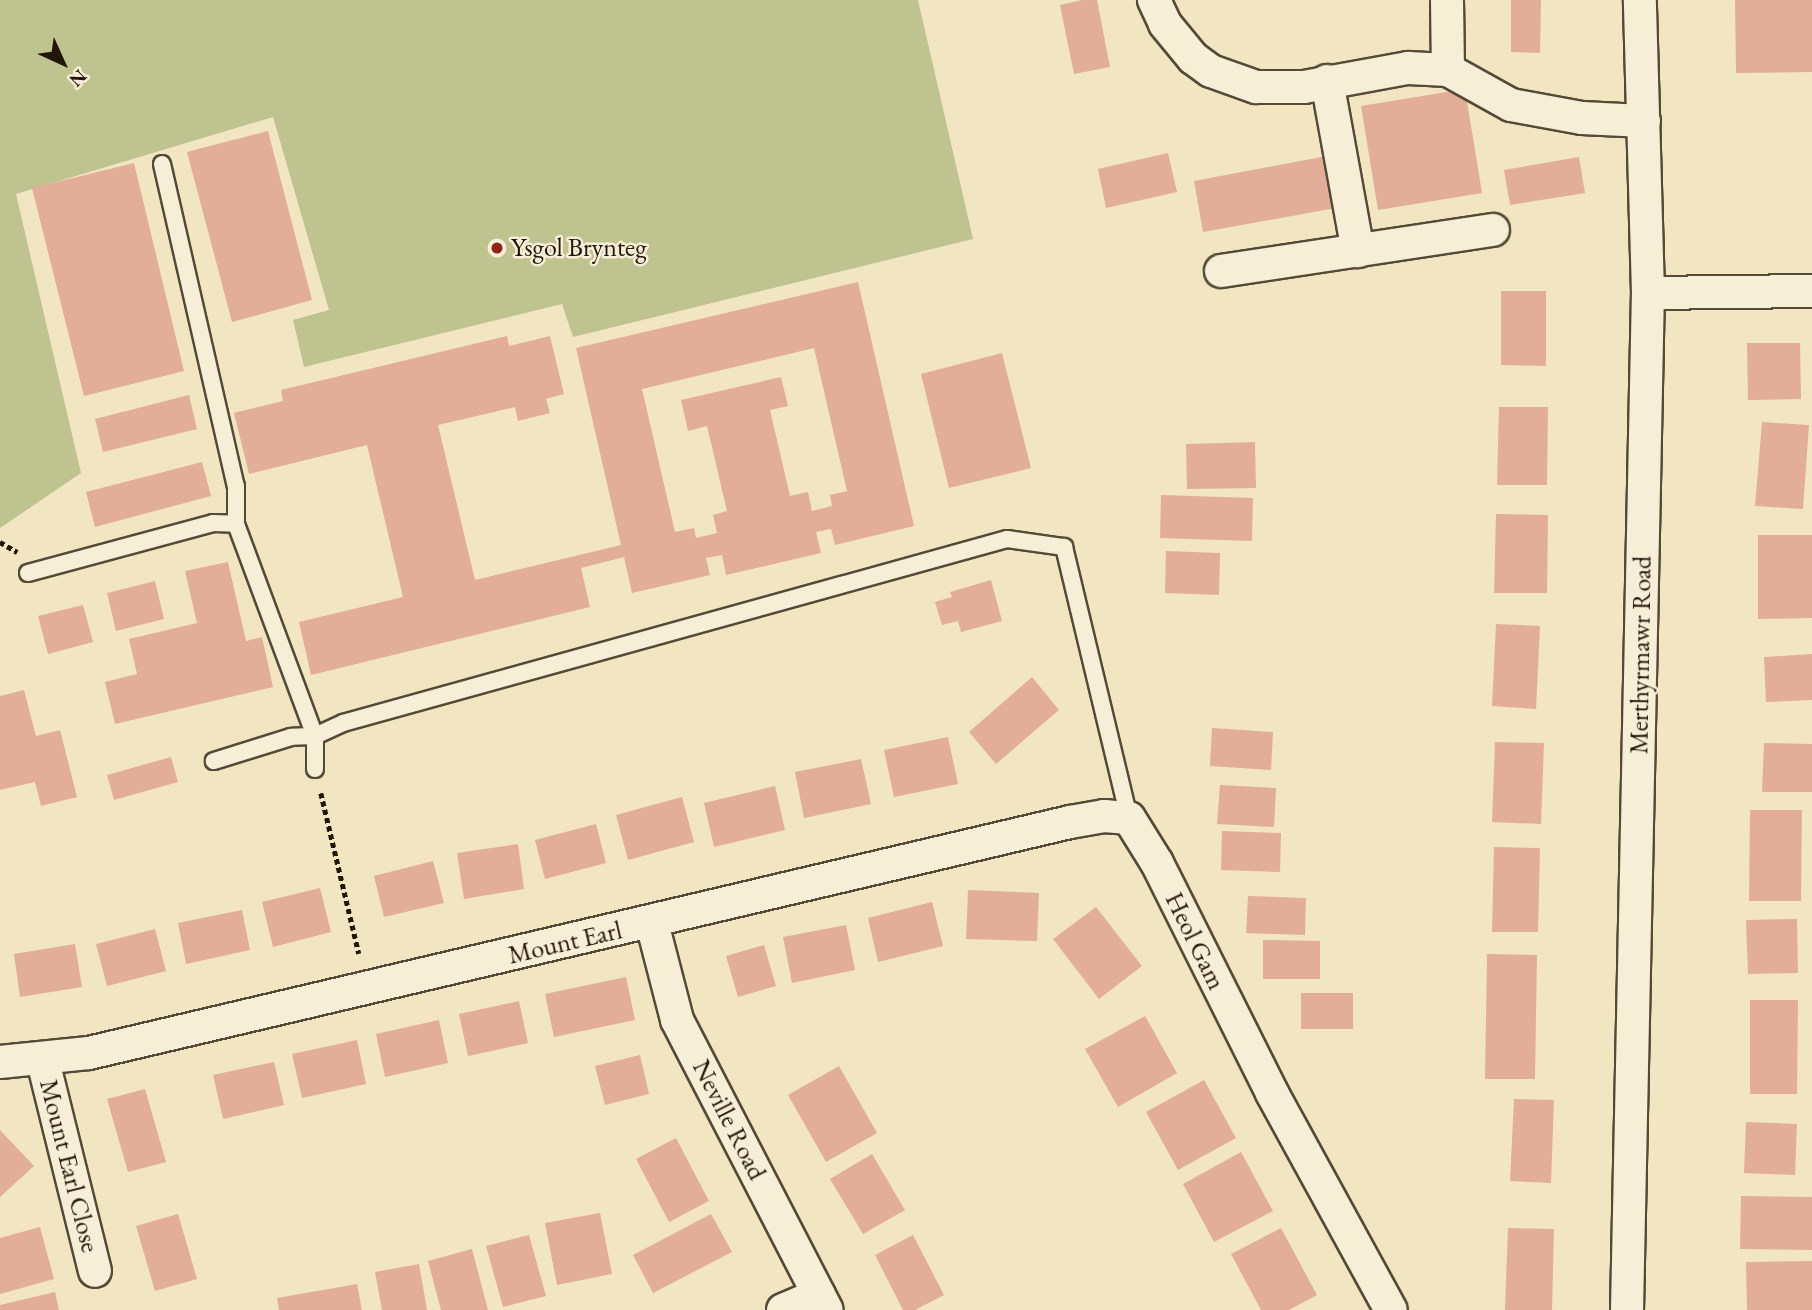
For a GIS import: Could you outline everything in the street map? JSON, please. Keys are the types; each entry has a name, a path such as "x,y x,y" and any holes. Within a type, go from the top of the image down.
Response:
{"street":[{"path":"1154,0 1178,42 1211,71 1233,81 1280,89 1408,68 1448,70 1511,105 1582,118 1644,121"},
{"path":"1447,0 1448,70"},
{"name":"Merthyrmawr Road","path":"1627,1310 1648,293 1640,0"},
{"path":"1327,81 1358,251"},
{"path":"1221,271 1493,230"},
{"path":"1648,293 1812,291"},
{"name":"Mount Earl","path":"0,1062 43,1061 368,989 1070,822 1129,818"},
{"name":"Heol Gam","path":"1129,818 1152,854 1266,1082 1391,1310"},
{"name":"Neville Road","path":"652,923 677,1020 823,1303"},
{"name":"Mount Earl Close","path":"43,1061 95,1271"},
{"path":"783,1310 823,1303"}],"lane":[{"path":"162,164 236,486 236,524 315,736 315,769"},
{"path":"28,573 213,523 236,524"},
{"name":"Heol Gam","path":"315,736 343,723 1007,539 1064,547 1129,818"},
{"path":"214,761 291,737 315,736"}],"path":[{"path":"315,769 368,989"}],"green space":[{"path":"0,0 918,0 973,239 573,337 562,304 304,367 293,320 329,310 273,117 16,194 81,473 0,528"}],"building":[{"path":"1097,0 1110,67 1074,74 1060,5"},
{"path":"1511,0 1541,0 1540,53 1511,52"},
{"path":"1735,0 1812,0 1812,72 1736,73"},
{"path":"1465,89 1482,193 1378,210 1361,106"},
{"path":"268,131 312,300 232,322 187,152"},
{"path":"1168,153 1177,192 1106,208 1098,169"},
{"path":"1327,156 1336,208 1203,232 1194,181"},
{"path":"1579,157 1585,193 1510,205 1504,170"},
{"path":"134,163 184,371 84,396 32,188"},
{"path":"858,282 914,526 835,545 831,529 816,532 821,553 726,575 722,555 706,558 710,575 632,593 624,557 581,568 590,607 311,675 299,622 403,597 367,445 249,474 234,413 283,401 281,390 507,336 509,346 550,336 564,394 546,399 550,413 518,421 515,407 438,425 475,580 621,545 576,348","holes":["814,348 847,491 830,495 832,506 812,511 808,492 790,496 770,410 788,406 781,377 681,400 688,431 707,426 727,511 713,515 717,533 696,538 694,528 675,532 642,389"]},
{"path":"1501,291 1546,291 1546,366 1501,365"},
{"path":"1747,343 1800,343 1801,399 1748,400"},
{"path":"1002,353 1031,468 949,488 921,374"},
{"path":"189,395 197,429 103,452 95,419"},
{"path":"1499,407 1548,407 1547,485 1497,485"},
{"path":"1762,422 1809,425 1803,509 1755,506"},
{"path":"1255,442 1256,488 1187,489 1186,444"},
{"path":"202,462 211,496 95,527 86,492"},
{"path":"1161,495 1253,498 1252,541 1160,538"},
{"path":"1496,514 1548,515 1547,593 1494,593"},
{"path":"1758,535 1812,535 1812,618 1758,619"},
{"path":"1166,551 1220,553 1219,595 1165,593"},
{"path":"228,562 246,641 262,637 273,687 115,724 105,682 137,674 129,639 197,623 185,571"},
{"path":"991,580 1002,621 961,632 958,621 942,625 935,602 952,597 950,592"},
{"path":"155,581 164,619 116,631 107,593"},
{"path":"83,605 93,642 48,654 38,616"},
{"path":"1496,624 1540,626 1536,709 1492,706"},
{"path":"1812,654 1812,700 1766,702 1764,657"},
{"path":"1032,677 1059,710 996,764 969,732"},
{"path":"24,690 36,736 60,730 77,797 41,806 35,782 0,790 0,696"},
{"path":"1212,728 1273,732 1271,770 1210,766"},
{"path":"948,737 958,784 894,797 884,750"},
{"path":"1495,742 1544,743 1541,824 1492,822"},
{"path":"1764,743 1812,744 1812,792 1762,792"},
{"path":"171,757 178,782 114,800 107,775"},
{"path":"861,759 871,804 804,818 795,772"},
{"path":"1220,785 1276,788 1274,827 1217,824"},
{"path":"775,786 785,830 714,847 704,803"},
{"path":"682,797 694,842 628,860 616,815"},
{"path":"1750,810 1802,810 1801,901 1749,901"},
{"path":"596,824 606,863 545,879 535,840"},
{"path":"1222,831 1281,833 1280,872 1221,870"},
{"path":"518,844 524,889 464,899 457,853"},
{"path":"1494,847 1540,848 1538,932 1492,932"},
{"path":"433,861 444,903 384,917 374,876"},
{"path":"320,888 331,932 273,947 262,902"},
{"path":"968,890 1039,893 1037,941 966,939"},
{"path":"1248,896 1306,898 1305,935 1246,933"},
{"path":"932,902 943,946 878,962 868,918"},
{"path":"1096,907 1142,966 1099,999 1053,939"},
{"path":"242,910 250,950 186,964 178,923"},
{"path":"1797,919 1798,973 1748,974 1746,920"},
{"path":"846,925 855,970 792,983 783,937"},
{"path":"155,929 166,971 107,986 96,944"},
{"path":"1263,940 1320,941 1320,979 1263,979"},
{"path":"75,944 82,987 20,997 14,954"},
{"path":"764,945 776,986 738,997 726,956"},
{"path":"1487,954 1537,955 1535,1079 1485,1079"},
{"path":"626,977 635,1020 554,1037 545,994"},
{"path":"1301,993 1353,993 1353,1029 1301,1029"},
{"path":"1750,1000 1798,1000 1797,1094 1750,1094"},
{"path":"519,1001 528,1043 468,1056 459,1014"},
{"path":"1145,1016 1177,1073 1118,1107 1085,1049"},
{"path":"439,1020 448,1063 385,1077 376,1034"},
{"path":"357,1040 366,1084 302,1098 292,1054"},
{"path":"640,1055 649,1094 605,1105 595,1066"},
{"path":"274,1062 284,1105 223,1119 213,1075"},
{"path":"839,1066 877,1133 826,1162 788,1095"},
{"path":"1204,1080 1236,1138 1178,1170 1146,1112"},
{"path":"145,1089 166,1162 128,1172 107,1099"},
{"path":"1514,1099 1554,1100 1551,1183 1510,1181"},
{"path":"1746,1122 1797,1124 1795,1175 1744,1173"},
{"path":"0,1130 34,1166 0,1197"},
{"path":"676,1138 709,1201 669,1222 636,1159"},
{"path":"1241,1152 1273,1211 1214,1242 1183,1184"},
{"path":"872,1154 905,1210 863,1234 830,1179"},
{"path":"1741,1196 1812,1197 1812,1250 1740,1249"},
{"path":"600,1213 612,1274 557,1285 545,1223"},
{"path":"178,1214 197,1279 155,1291 136,1226"},
{"path":"711,1214 732,1252 653,1293 633,1255"},
{"path":"40,1227 54,1279 0,1294 0,1238"},
{"path":"1281,1228 1317,1295 1289,1310 1261,1310 1231,1254"},
{"path":"1508,1228 1554,1229 1552,1310 1505,1310"},
{"path":"529,1235 546,1296 503,1307 486,1246"},
{"path":"913,1235 944,1295 915,1310 903,1310 875,1255"},
{"path":"472,1249 488,1310 441,1310 428,1261"},
{"path":"1812,1261 1812,1310 1747,1310 1746,1262"},
{"path":"419,1264 427,1310 382,1310 375,1272"},
{"path":"357,1284 362,1310 279,1310 277,1298"},
{"path":"55,1292 59,1310 0,1310 0,1305"}],"place":[{"name":"Ysgol Brynteg","path":"497,248"}]}
